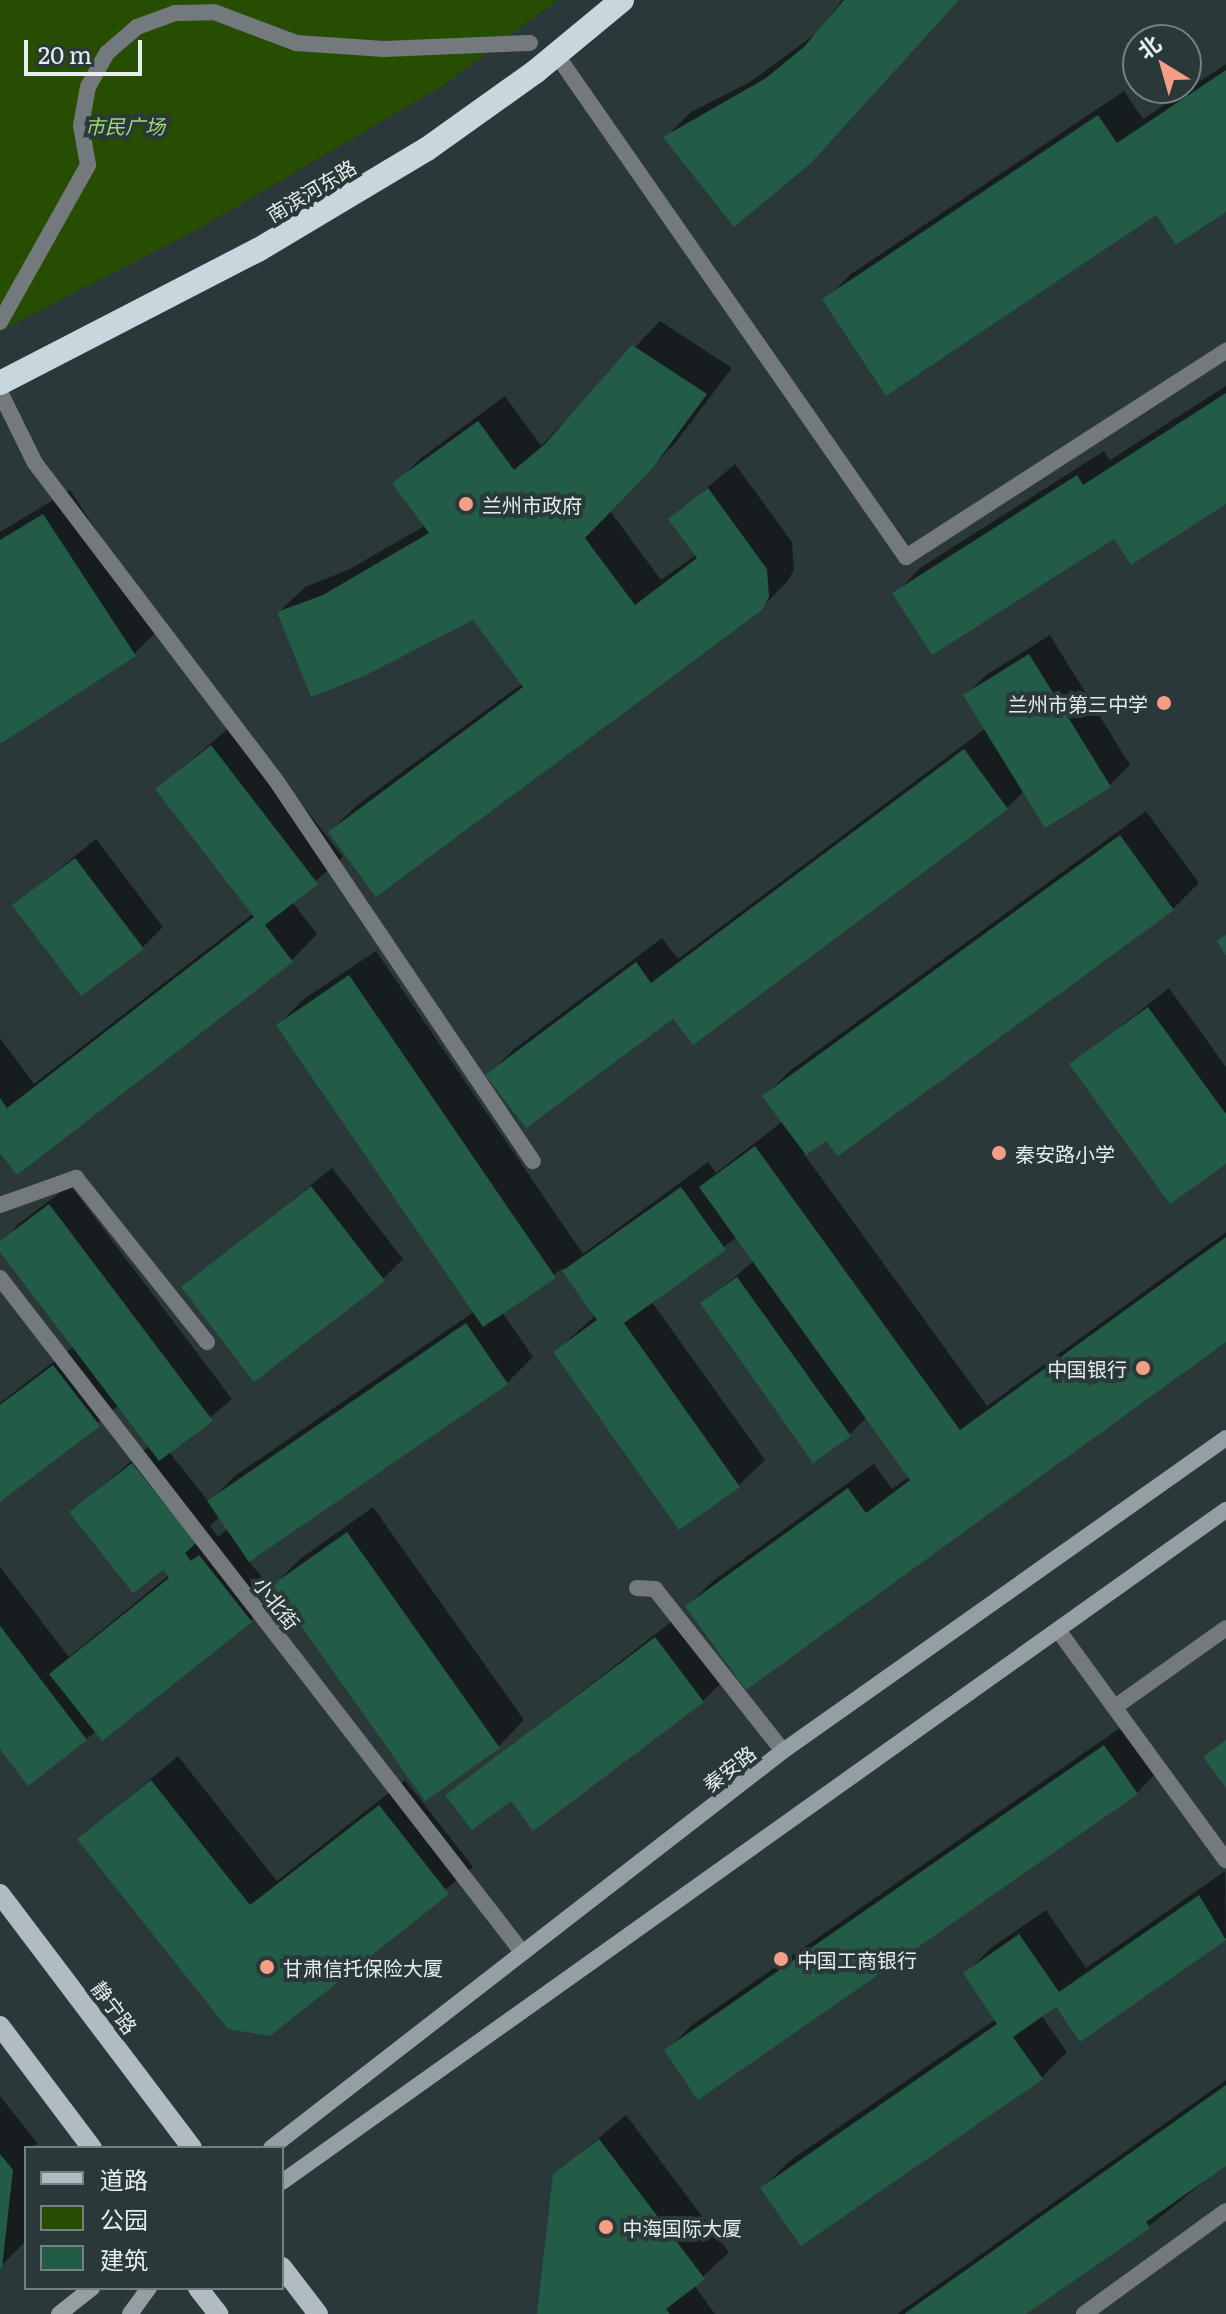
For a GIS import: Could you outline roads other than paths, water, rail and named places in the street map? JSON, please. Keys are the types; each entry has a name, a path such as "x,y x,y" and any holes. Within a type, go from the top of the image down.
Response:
{"highway":[{"name":"南滨河东路","path":"0,383 258,250 427,149 556,54 622,0"}],"main road":[{"name":"秦安路","path":"274,2146 783,1751 1226,1438"},
{"path":"284,2181 1226,1510"},
{"name":"静宁路","path":"0,1894 190,2146"},
{"path":"0,2026 90,2146"},
{"path":"284,2270 318,2314"},
{"path":"59,2314 89,2290"},
{"path":"130,2314 148,2290"},
{"path":"200,2290 218,2314"}],"street":[{"path":"0,322 88,165 81,126 88,87 107,53 137,27 175,13 214,12 296,43 384,49 530,43"},
{"path":"556,54 906,557 1226,351"},
{"path":"0,392 35,463 275,779 533,1161"},
{"path":"0,1205 76,1178 207,1342"},
{"name":"小北街","path":"0,1278 522,1952"},
{"path":"637,1588 655,1589 783,1751"},
{"path":"1115,1707 1226,1628"},
{"path":"1058,1630 1226,1860"},
{"path":"1084,2314 1226,2211"}],"place":[{"name":"兰州市政府","path":"466,504"},
{"name":"兰州市第三中学","path":"1164,703"},
{"name":"秦安路小学","path":"999,1153"},
{"name":"中国银行","path":"1143,1368"},
{"name":"中国工商银行","path":"781,1959"},
{"name":"甘肃信托保险大厦","path":"267,1967"},
{"name":"中海国际大厦","path":"606,2227"}],"park label":[{"name":"市民广场","path":"125,125"}]}
